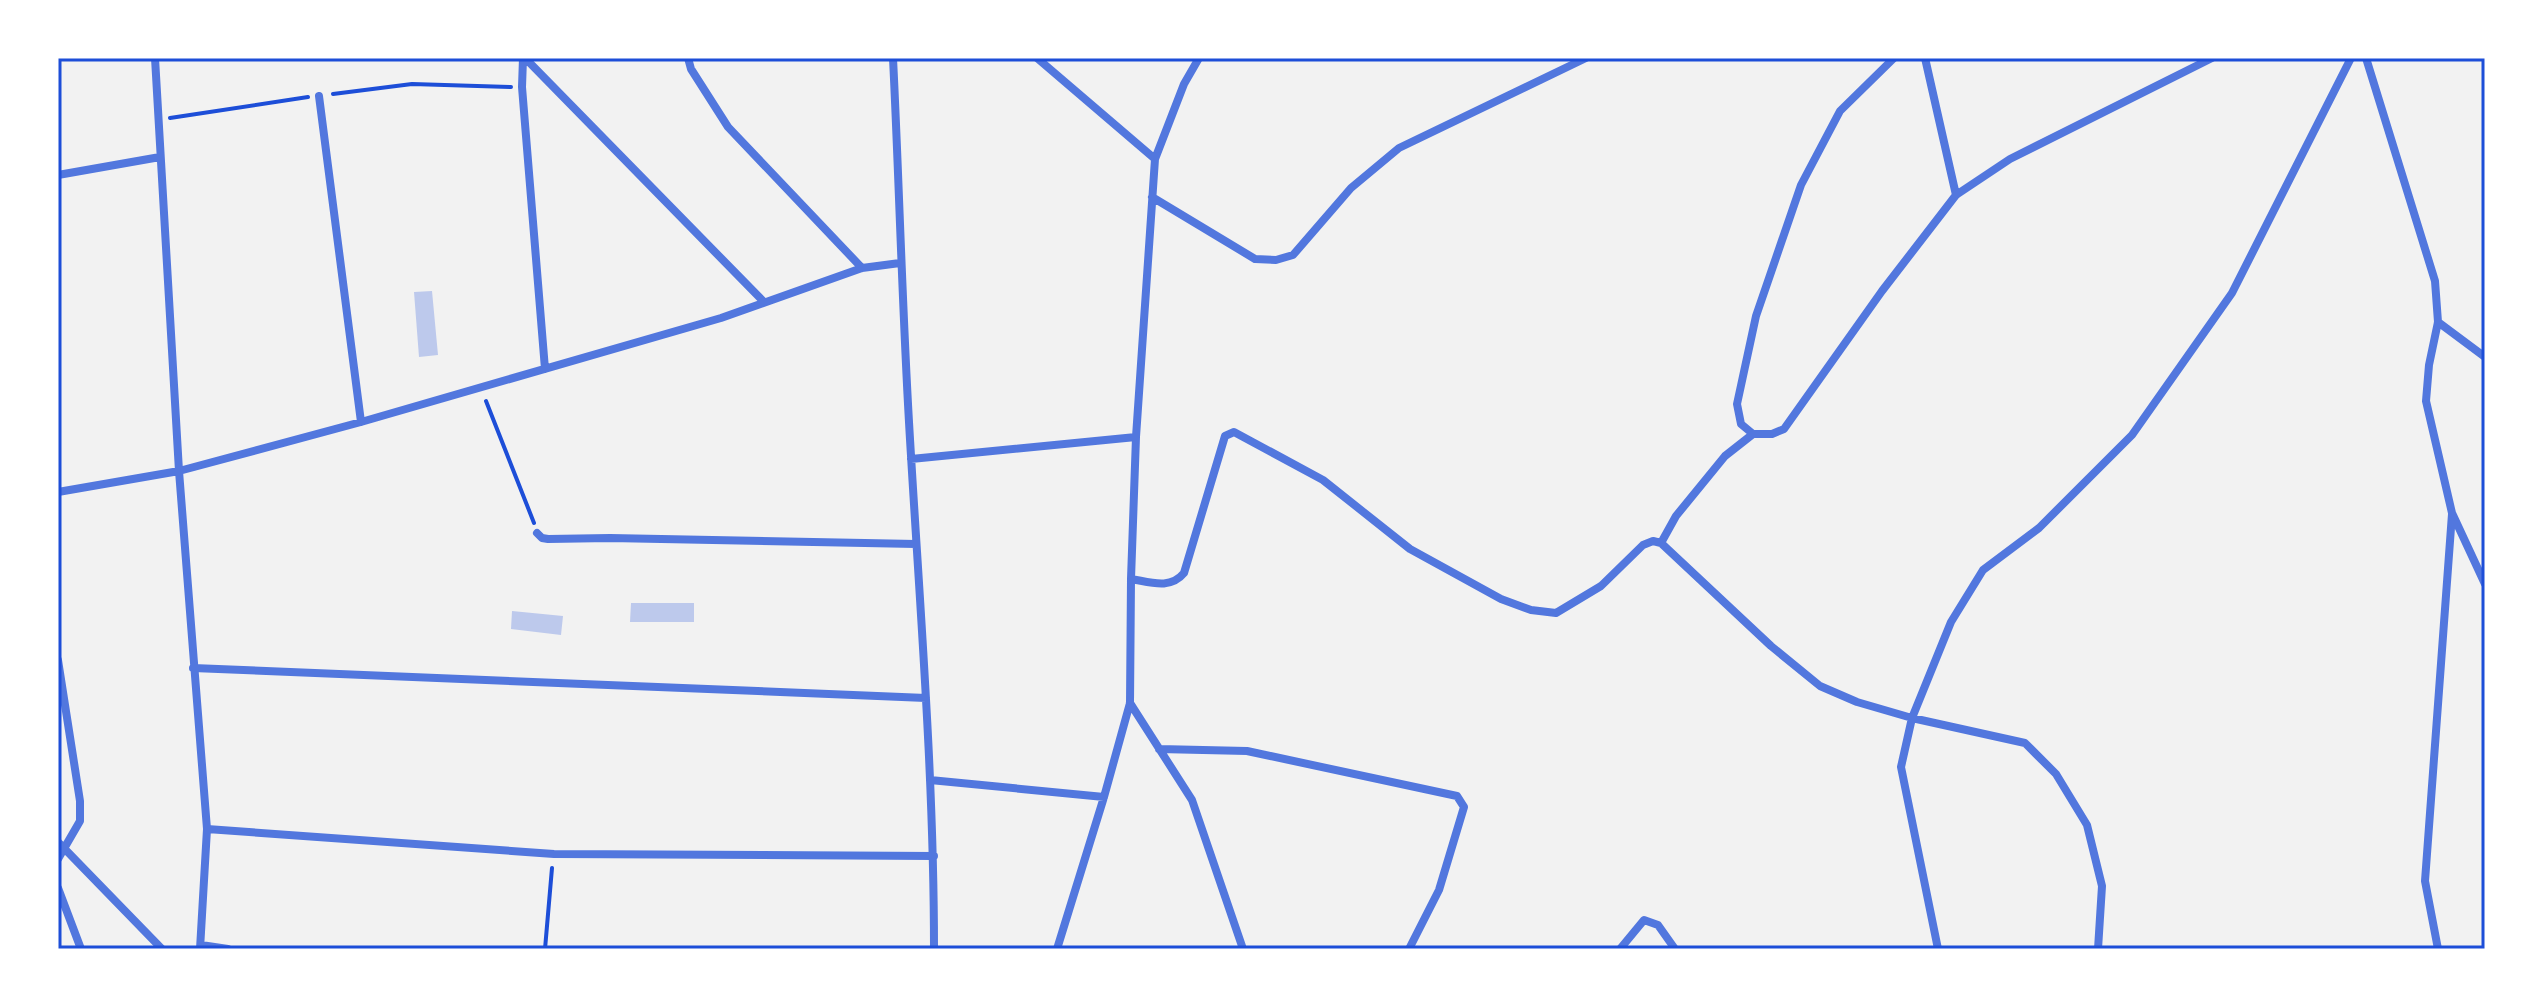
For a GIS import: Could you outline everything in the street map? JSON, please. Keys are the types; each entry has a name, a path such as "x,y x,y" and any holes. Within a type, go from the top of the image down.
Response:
{"street":[{"path":"155,58 179,471 207,829 201,947 228,949"},
{"path":"524,58 522,87 545,369"},
{"path":"524,58 764,302"},
{"path":"688,58 691,69 728,127 862,268"},
{"path":"1037,58 1155,159"},
{"path":"1057,949 1130,703 1136,437 1155,159 1184,84 1199,58"},
{"path":"1152,197 1255,259 1276,260 1293,255 1351,188 1399,148 1586,58"},
{"path":"1753,434 1741,424 1737,404 1756,316 1801,185 1840,111 1894,58"},
{"path":"1925,58 1956,195"},
{"path":"1661,543 1676,516 1725,456 1753,434 1772,434 1784,429 1882,291 1956,195 2010,159 2212,58"},
{"path":"1938,949 1901,767 1912,718 1951,622 1983,570 2039,528 2132,435 2232,293 2351,58"},
{"path":"2366,58 2435,281 2438,322 2429,365 2426,401 2452,513 2485,584"},
{"path":"892,59 900,263 934,856 934,949"},
{"path":"319,96 361,422"},
{"path":"58,175 160,157"},
{"path":"58,492 179,471 361,422 721,318 862,268 900,263"},
{"path":"2438,322 2485,357"},
{"path":"1131,579 1165,584 1176,582 1184,573 1225,436 1234,432 1323,480 1410,549 1501,599 1531,610 1556,613 1601,586 1643,545 1653,541 1661,543 1771,646 1820,686 1857,702 1912,718 2025,743 2056,774 2087,825 2102,886 2098,949"},
{"path":"911,459 1136,437"},
{"path":"2438,949 2425,881 2452,513"},
{"path":"537,533 548,539 916,544"},
{"path":"58,660 80,801 80,821 62,845 58,859"},
{"path":"193,668 926,698"},
{"path":"1130,703 1192,800 1243,949"},
{"path":"1159,749 1247,751 1457,796 1464,807 1439,890 1409,949"},
{"path":"930,780 1104,797"},
{"path":"207,829 554,854 934,856"},
{"path":"62,845 162,949"},
{"path":"58,888 81,949"},
{"path":"1620,949 1644,920 1658,925 1675,949"}],"path":[{"path":"158,119 412,84 522,87"},
{"path":"481,388 537,533"},
{"path":"545,949 554,854"}],"building":[{"path":"432,291 438,355 419,357 414,292"},
{"path":"631,603 694,603 694,622 630,622"},
{"path":"512,611 563,616 561,635 511,629"}]}
